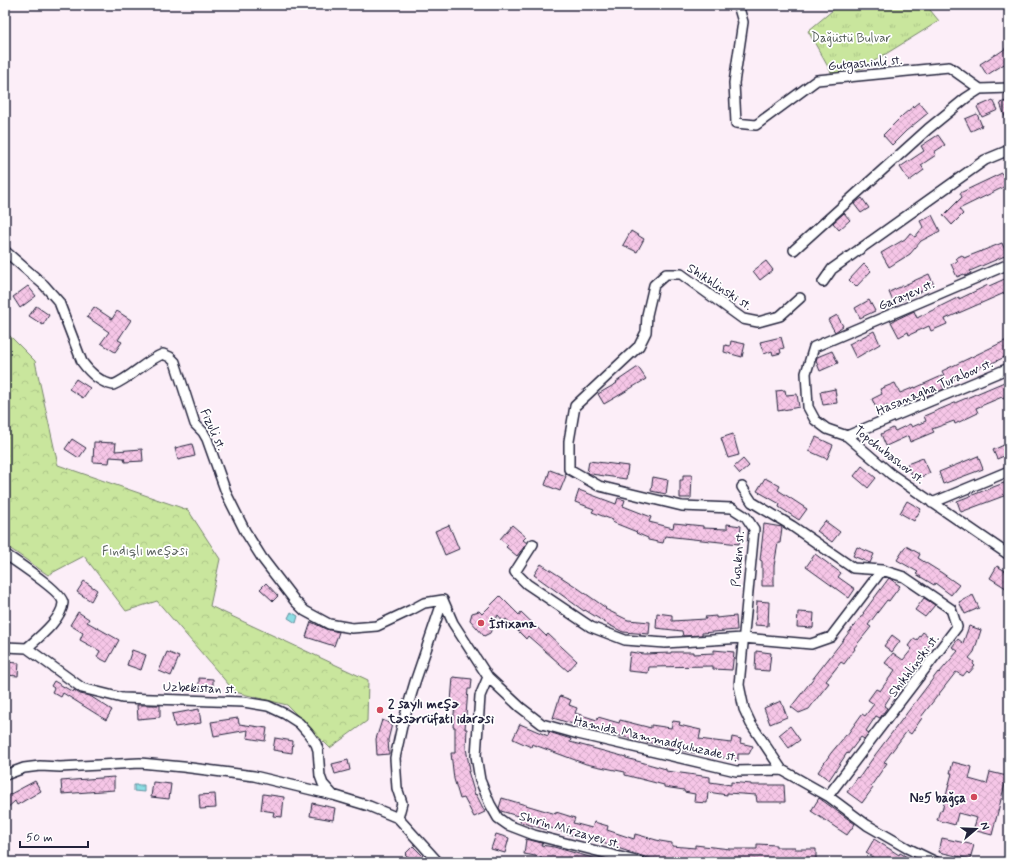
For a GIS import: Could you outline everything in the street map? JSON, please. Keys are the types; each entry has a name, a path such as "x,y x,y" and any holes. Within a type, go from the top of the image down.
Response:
{"street":[{"name":"Gutgashinli st.","path":"738,5 743,22 734,83 736,123 756,125 817,80 949,67 980,89"},
{"path":"794,250 928,129 966,98 980,89 1009,88"},
{"path":"823,282 832,269 941,190 986,160 1009,150"},
{"name":"Fizuli st.","path":"5,251 44,285 59,302 82,362 88,370 102,381 113,385 126,378 155,357 163,354 170,357 174,362 195,424 207,438 226,495 242,526 262,558 295,602 305,611 329,624 352,628 377,626 424,603 443,600"},
{"name":"Garayev st.","path":"814,347 1009,264"},
{"name":"Shikhlinski st.","path":"575,406 639,346 646,332 647,315 654,285 666,274 680,274 743,319 758,322 780,316 800,298"},
{"name":"Topchubashov st.","path":"814,347 806,373 808,407 815,420 827,429 847,436 891,474 1009,555"},
{"name":"Hasanagha Turabov st.","path":"847,436 1009,368"},
{"name":"Pushkin st.","path":"575,406 569,441 569,469 600,486 682,506 732,508 746,517 754,529 739,685 744,709 751,724 782,770"},
{"path":"932,503 1009,471"},
{"name":"Shikhlinski st.","path":"742,486 752,502 792,526 853,568 882,570 904,577 951,609 957,627 944,647 828,796"},
{"path":"533,544 515,572 527,584 591,627 625,640 665,643 743,638 811,644 831,637 882,570"},
{"path":"5,554 48,585 59,594 63,601 61,609 55,619 44,633 27,648 5,647"},
{"path":"398,818 402,803 397,788 395,758 402,726 415,682 443,600"},
{"name":"Hamida Mammadguluzade st.","path":"443,600 453,624 488,676 520,707 542,724 586,736 736,771 782,770"},
{"name":"Uzbekistan st.","path":"27,648 82,688 122,698 244,702 268,706 285,714 299,724 316,744 318,750 320,776 323,784 333,795"},
{"name":"Shirin Mirzayev st.","path":"488,676 480,696 476,756 480,780 490,804 498,818 508,825 534,835 640,862"},
{"path":"5,776 24,768 40,766 140,763 254,776 333,795 369,806 398,818 438,862"},
{"path":"782,770 828,796 867,825 907,848 936,862"}],"green space":[{"name":"Dağüstü Bulvar","path":"839,5 926,5 939,21 863,68 832,74 808,31"},
{"name":"Fındıqlı meşəsi","path":"5,331 35,361 58,465 188,510 220,559 210,606 368,680 367,721 330,748 287,705 235,692 157,601 126,611 84,556 48,575 5,545"}],"water":[{"path":"291,612 298,616 296,623 288,618"},
{"path":"134,785 144,785 144,792 134,791"}],"building":[{"path":"1009,46 1009,61 987,75 980,64"},
{"path":"993,100 998,110 982,117 977,107"},
{"path":"1009,100 1009,125 1008,125 1000,103"},
{"path":"919,102 928,113 892,145 883,135 903,115"},
{"path":"977,114 982,126 971,131 965,119"},
{"path":"938,135 945,145 934,152 936,155 921,165 924,170 909,181 900,167 924,151 921,146"},
{"path":"1002,173 1008,185 959,209 963,214 952,225 943,216 962,197 960,193"},
{"path":"862,198 869,208 861,213 854,204"},
{"path":"844,213 850,220 839,230 833,223"},
{"path":"932,215 940,231 921,241 910,254 889,267 881,253 905,239 910,233 915,237 923,227 920,221"},
{"path":"631,231 644,239 637,252 623,245"},
{"path":"1002,243 1007,255 970,271 971,273 965,276 964,274 957,277 951,264 958,261 956,258 962,255 964,258"},
{"path":"766,261 773,270 760,280 753,271"},
{"path":"864,264 871,271 856,287 849,280"},
{"path":"929,274 934,285 894,304 889,292"},
{"path":"1009,277 1009,291 945,319 947,324 931,331 929,326 909,335 908,332 899,337 891,322 914,311 917,318 959,297 959,299"},
{"path":"28,286 36,296 20,308 13,297"},
{"path":"869,300 875,311 860,318 855,308"},
{"path":"36,306 49,315 43,325 29,316"},
{"path":"94,307 112,319 117,311 131,320 118,340 122,342 115,352 101,343 109,332 87,317"},
{"path":"837,315 843,326 835,332 828,320"},
{"path":"874,331 880,344 856,358 849,344"},
{"path":"781,337 784,348 780,349 781,353 773,355 772,351 764,354 760,342"},
{"path":"1009,339 1009,355 942,385 944,389 907,404 906,402 889,409 887,405 877,410 872,399 882,394 880,389 895,383 900,393 915,388 944,375 942,371"},
{"path":"731,341 745,344 742,357 724,352 725,345 730,346"},
{"path":"832,351 838,363 820,371 816,361 817,357"},
{"path":"638,367 646,379 604,404 598,394 617,383 616,382"},
{"path":"76,379 90,388 83,398 69,389"},
{"path":"1009,380 1009,397 1003,399 1002,397 976,408 978,413 955,424 954,421 932,429 934,432 910,442 908,436 886,446 881,434 893,428 895,431 910,424 912,427 926,421 924,416"},
{"path":"835,389 837,403 823,405 820,392"},
{"path":"785,390 786,395 797,394 799,407 778,411 776,391"},
{"path":"733,434 739,455 728,458 721,438"},
{"path":"816,437 833,445 827,459 809,451"},
{"path":"72,439 86,448 79,458 65,449"},
{"path":"94,442 116,443 115,451 142,449 143,461 125,462 124,458 110,457 109,463 93,462"},
{"path":"192,444 195,456 178,460 175,448"},
{"path":"1006,444 1009,451 1009,465 1004,456 997,459 993,450"},
{"path":"978,456 983,469 943,484 939,472"},
{"path":"923,458 930,473 914,480 907,464"},
{"path":"743,459 749,466 740,474 734,467"},
{"path":"589,461 628,466 626,479 587,473"},
{"path":"862,466 876,478 868,488 854,476"},
{"path":"550,470 566,476 560,491 545,485"},
{"path":"683,475 692,475 691,498 680,498 680,480 683,480"},
{"path":"653,477 668,480 666,494 651,491"},
{"path":"765,478 780,486 778,490 807,509 799,520 779,507 780,504 757,491"},
{"path":"1009,481 1009,494 961,512 957,501"},
{"path":"579,490 616,504 618,498 625,500 623,506 651,517 649,522 673,528 674,523 703,526 703,528 727,529 727,524 741,526 739,544 665,536 663,543 648,540 648,538 636,533 637,532 612,522 613,520 592,512 594,509 575,502"},
{"path":"907,501 921,509 914,521 900,513"},
{"path":"825,521 840,532 832,542 817,531"},
{"path":"764,524 782,527 780,543 778,543 774,566 774,586 762,586 762,561 760,560"},
{"path":"449,525 459,549 445,555 435,531"},
{"path":"512,525 526,537 523,540 527,543 517,556 506,547 508,545 500,539"},
{"path":"906,546 920,554 918,558 959,585 951,595 935,583 934,585 916,574 918,572 897,560"},
{"path":"857,547 874,554 870,563 853,556"},
{"path":"815,554 841,573 838,577 855,589 849,598 806,567"},
{"path":"541,564 575,586 606,608 605,609 628,620 650,622 649,634 623,632 585,610 584,611 534,575"},
{"path":"997,566 1009,573 1009,590 990,578"},
{"path":"889,578 900,586 868,625 871,627 854,648 855,649 844,664 841,662 826,681 829,683 809,709 799,713 791,707 864,613"},
{"path":"84,581 97,590 91,601 77,592"},
{"path":"266,583 278,596 273,601 260,589"},
{"path":"973,595 979,608 965,614 959,602"},
{"path":"500,596 519,615 521,612 546,636 548,634 577,661 568,671 528,636 526,639 506,619 503,621 498,615 490,633 484,636 470,620 472,613 479,611 482,614"},
{"path":"924,598 935,605 925,617 915,610"},
{"path":"757,601 769,602 768,626 755,625"},
{"path":"78,612 89,619 87,622 119,640 107,662 97,657 100,651 80,640 83,633 70,625"},
{"path":"798,612 814,613 813,628 797,627"},
{"path":"657,613 672,615 672,621 706,619 705,617 716,616 716,618 736,616 737,630 683,636 682,631 656,628"},
{"path":"311,622 326,629 339,632 334,646 306,637"},
{"path":"969,626 981,630 974,652 969,658 974,662 973,664 975,666 969,673 967,671 963,676 956,672 921,717 922,718 911,734 907,731 884,762 887,763 871,786 873,788 862,803 847,792 938,672 939,673 958,651 952,647 958,639 963,643"},
{"path":"923,632 933,640 915,665 917,666 912,672 914,673 909,680 906,678 895,694 893,692 884,706 887,708 880,718 876,716 866,731 869,733 864,739 861,737 848,754 847,753 829,780 818,772 862,714 865,716 874,704 868,700 876,689 880,691 895,670 885,663 893,653 903,660 912,649 908,646 914,638 917,640"},
{"path":"892,635 900,641 892,652 884,646"},
{"path":"132,650 146,655 141,670 127,665"},
{"path":"714,650 734,652 732,670 713,669 713,666 649,667 648,673 628,671 630,652 644,654 693,652 693,654 714,653"},
{"path":"756,651 771,653 769,671 755,670"},
{"path":"167,652 179,657 171,676 159,671"},
{"path":"5,662 19,663 18,676 5,675"},
{"path":"453,677 472,679 471,689 468,689 465,729 467,729 466,748 470,771 468,771 475,795 476,794 485,812 474,817 464,798 460,799 454,779 451,753 455,753 455,727 453,727 455,702 451,702"},
{"path":"199,678 213,679 213,690 199,690"},
{"path":"54,681 73,692 74,690 80,694 90,696 112,710 106,720 63,693 61,697 52,692 54,688 51,686"},
{"path":"560,696 571,700 569,705 577,708 575,713 597,720 598,717 619,723 620,720 651,728 651,725 671,728 673,721 680,722 679,725 701,730 699,739 731,743 732,737 741,739 740,743 753,746 749,754 738,754 738,760 696,752 668,749 668,747 586,728 553,718"},
{"path":"781,701 787,717 770,724 764,708"},
{"path":"137,705 160,705 160,717 138,719"},
{"path":"199,709 201,723 175,727 172,714"},
{"path":"238,718 239,724 267,728 265,741 247,738 248,730 214,736 211,722"},
{"path":"382,720 392,724 388,740 389,754 377,755 376,739"},
{"path":"520,724 548,736 549,732 571,739 570,742 666,769 666,771 710,777 710,782 731,785 731,782 751,785 784,785 785,802 757,802 756,795 727,793 727,795 708,792 707,803 694,802 695,794 684,792 684,790 664,787 664,785 625,775 625,772 586,764 532,744 531,747 513,739"},
{"path":"790,726 800,740 789,748 779,735"},
{"path":"275,738 293,741 292,753 273,750"},
{"path":"348,760 350,770 335,774 332,764"},
{"name":"№5 bağça","path":"953,762 972,767 969,779 987,784 990,772 1007,776 992,835 973,830 977,818 958,813 955,825 937,820 940,810 942,811 952,773 950,773"},
{"path":"114,777 114,790 62,794 61,781"},
{"path":"35,781 41,791 17,805 15,801 5,810 5,797"},
{"path":"153,782 171,784 169,799 151,797"},
{"path":"215,794 216,808 200,809 199,795"},
{"path":"263,794 284,797 282,817 273,816 274,812 261,810"},
{"path":"502,798 575,818 573,823 592,828 594,822 608,826 607,830 634,839 635,834 672,843 672,846 695,848 695,845 730,849 757,849 757,844 776,845 776,847 795,847 795,849 816,849 816,860 776,859 776,862 757,862 757,860 709,858 709,861 677,862 648,858 581,836 581,838 548,827 547,830 520,822 521,817 501,811 499,808"},
{"path":"819,798 855,824 847,835 811,811"},
{"path":"312,803 335,808 333,820 310,816"},
{"path":"496,834 509,838 505,853 491,849"},
{"path":"942,838 974,845 970,859 939,852"},
{"path":"526,839 542,843 541,845 554,847 600,860 600,862 541,862 541,857 524,854"},
{"path":"874,839 899,855 900,853 916,862 880,862 866,853"},
{"path":"413,846 429,862 413,862 405,854"}],"place":[{"name":"İstixana","path":"481,623"},
{"name":"2 saylı meşə təsərrüfatı idarəsi","path":"380,710"},
{"name":"№5 bağça","path":"974,797"}]}
